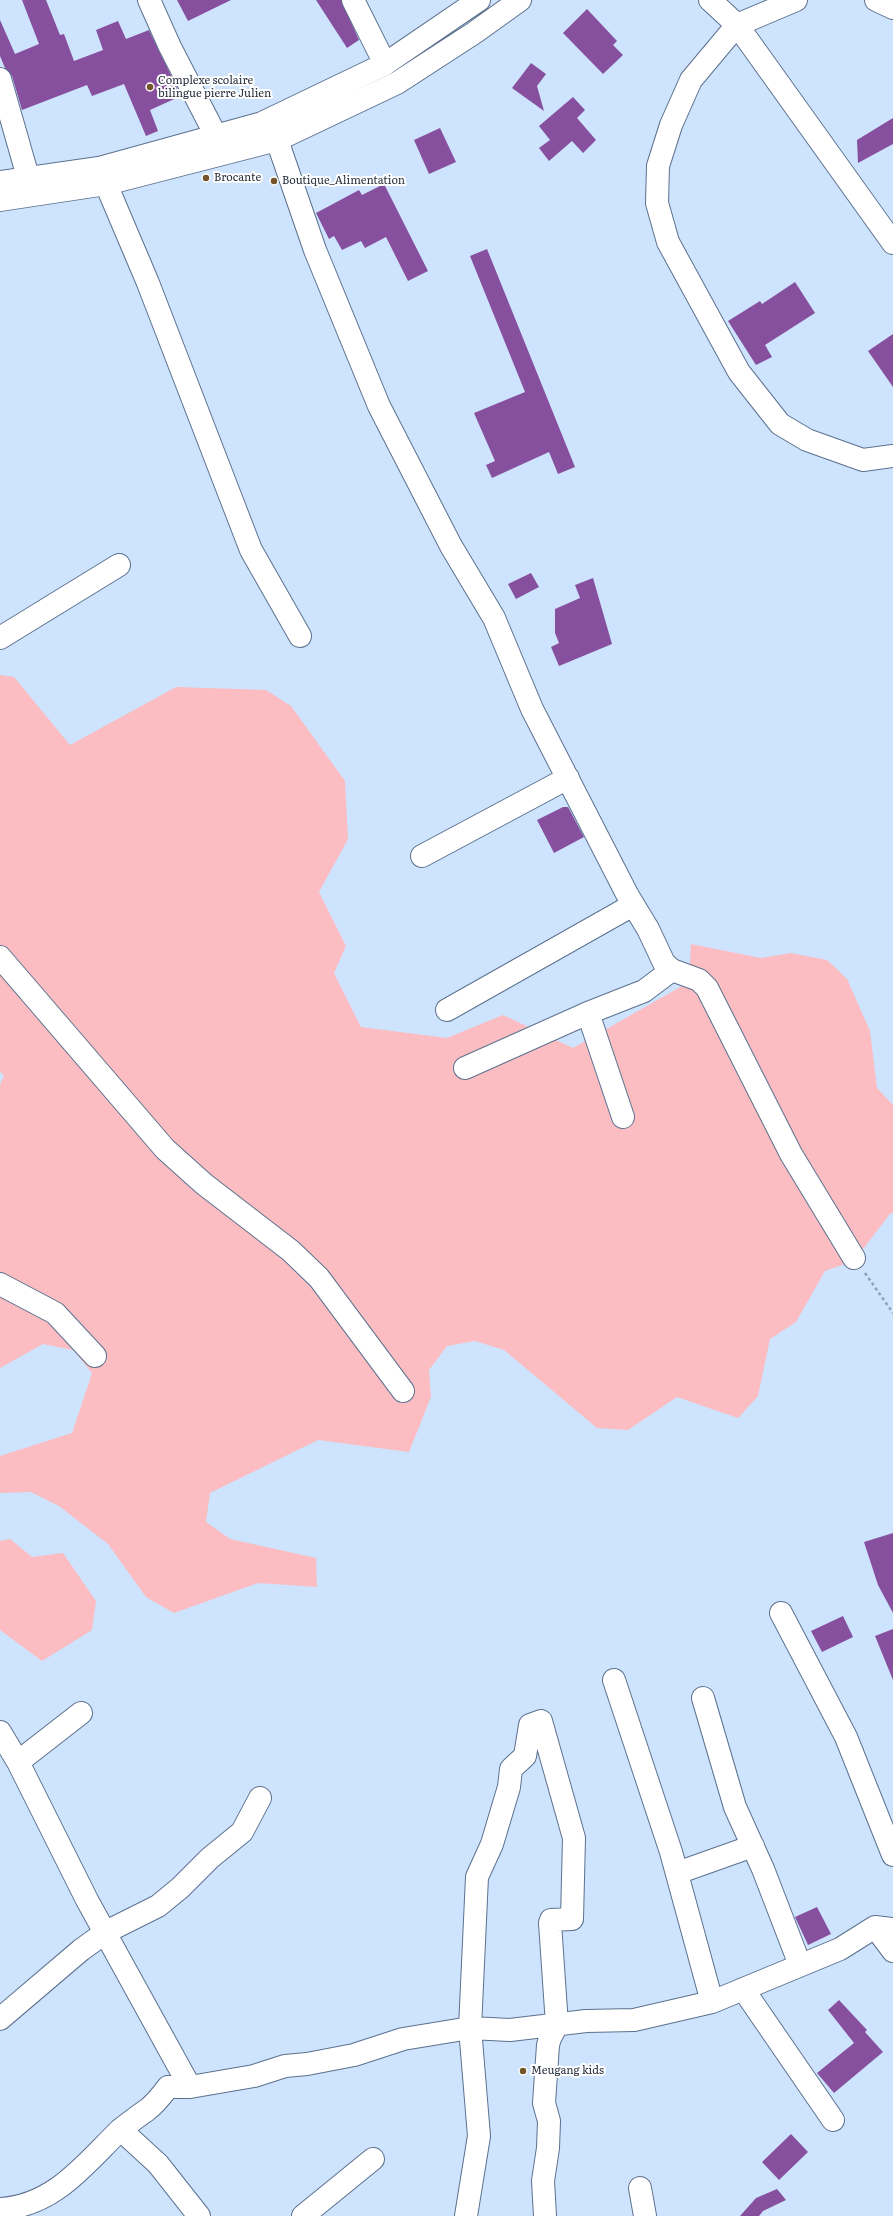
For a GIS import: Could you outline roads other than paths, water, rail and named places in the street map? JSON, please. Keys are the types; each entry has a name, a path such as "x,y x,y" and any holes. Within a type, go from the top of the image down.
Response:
{"street":[{"path":"149,0 170,47 216,136"},
{"path":"354,0 385,64"},
{"path":"0,182 99,168 262,123 385,64 479,0"},
{"path":"0,200 106,184 277,140 397,83 474,33 520,0"},
{"path":"710,0 737,25 893,243"},
{"path":"796,0 737,25 691,80 671,125 658,166 657,203 668,242 739,372 780,424 807,440 863,460 893,456"},
{"path":"876,0 893,8"},
{"path":"0,78 28,177"},
{"path":"277,140 315,250 379,406 451,546 494,618 532,709 633,905 648,929 664,963 672,970 699,980 707,988 791,1154 854,1258"},
{"path":"106,184 148,283 251,550 300,636"},
{"path":"0,638 119,565"},
{"path":"422,856 568,778"},
{"path":"447,1010 633,905"},
{"path":"0,957 165,1149 204,1184 290,1251 319,1278 404,1391"},
{"path":"465,1068 588,1013 644,991 672,970"},
{"path":"588,1013 623,1117"},
{"path":"0,1284 55,1313 95,1356"},
{"path":"781,1613 846,1737 893,1855"},
{"path":"614,1680 677,1872 712,2002"},
{"path":"703,1698 735,1807 753,1846 800,1965"},
{"path":"18,1762 81,1713"},
{"path":"466,2216 480,2136 470,2028 478,1874 492,1844 509,1788 511,1769 525,1756 530,1725 541,1721 574,1838 572,1919 551,1920 550,1922 557,2025 548,2045 544,2103 549,2121 548,2148 543,2182 545,2216"},
{"path":"0,1732 18,1762 106,1932 190,2087"},
{"path":"0,2019 81,1950 106,1932 158,1906 180,1888 210,1858 242,1832 260,1798"},
{"path":"677,1872 753,1846"},
{"path":"0,2209 39,2200 62,2187 87,2165 121,2130 148,2109 168,2087 190,2087 254,2076 286,2066 307,2064 354,2055 402,2039 470,2028 510,2030 557,2025 634,2020 712,2002 840,1949 884,1928 893,1951"},
{"path":"744,1989 833,2120"},
{"path":"121,2130 158,2164 199,2216"},
{"path":"303,2216 373,2159"},
{"path":"640,2188 645,2216"}],"place":[{"name":"Complexe scolaire bilingue pierre Julien","path":"150,87"},
{"name":"Brocante","path":"206,178"},
{"name":"Boutique_Alimentation","path":"274,181"},
{"name":"Meugang kids","path":"523,2071"}]}
